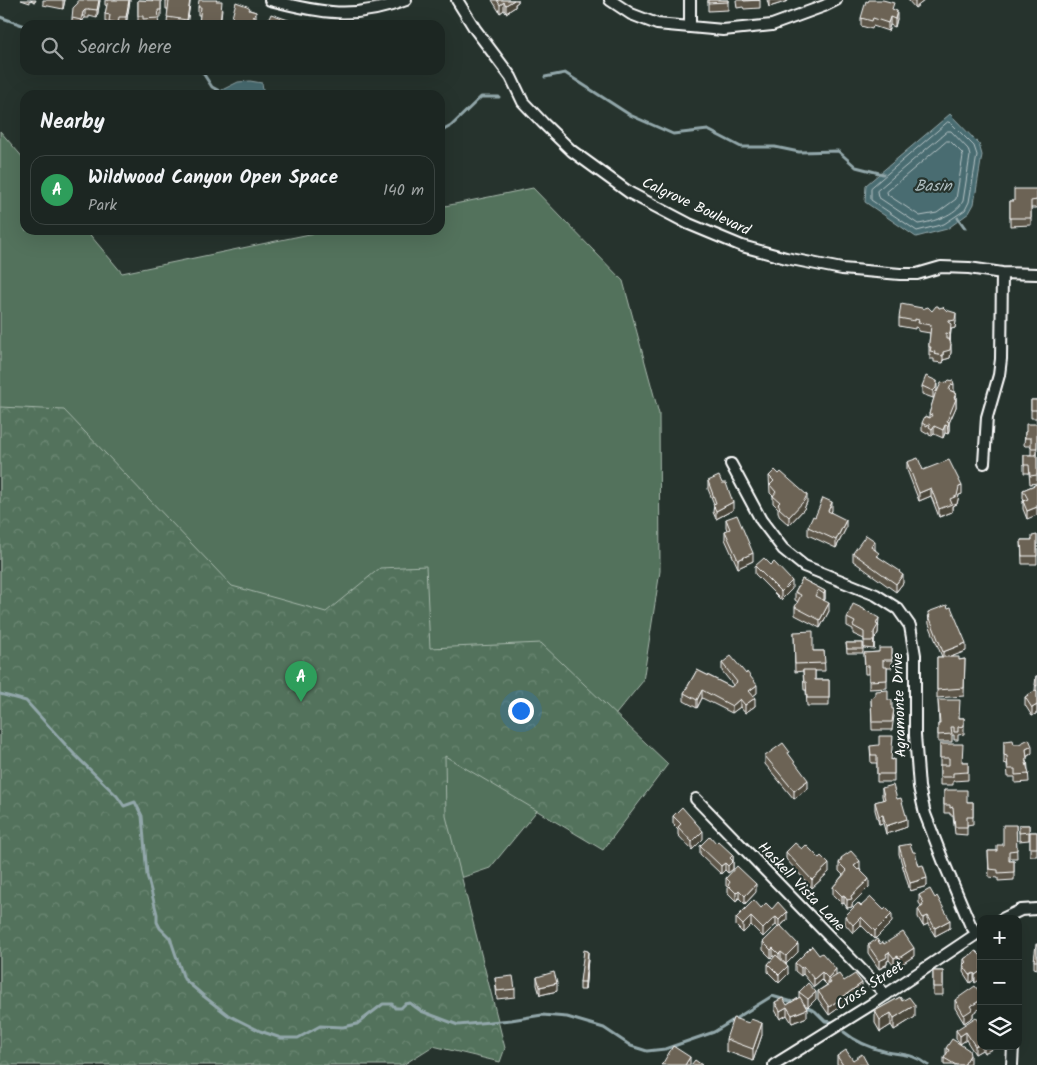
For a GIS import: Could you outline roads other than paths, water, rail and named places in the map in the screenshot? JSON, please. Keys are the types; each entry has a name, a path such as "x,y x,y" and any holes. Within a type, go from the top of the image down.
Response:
{"street":[{"path":"270,0 312,10 342,13 386,7 406,0"},
{"name":"Calgrove Boulevard","path":"457,0 475,29 510,77 523,102 572,151 630,193 698,228 742,246 786,258 842,269 918,274 941,267 969,268 1002,273 1037,274"},
{"path":"610,0 631,14 657,24 723,30 772,25 836,0"},
{"path":"690,0 690,26"},
{"path":"984,463 987,417 999,376 1001,359 1002,273"},
{"name":"Agramonte Drive","path":"732,464 760,520 782,550 804,566 876,595 898,609 910,626 916,655 915,735 919,787 925,814 944,863 970,924 977,931"},
{"name":"Haskell Vista Lane","path":"696,799 886,995"},
{"path":"1012,915 1021,910 1037,909"},
{"name":"Cross Street","path":"774,1065 886,995 977,934"},
{"path":"1012,1065 1013,1050"}],"water":[{"path":"238,82 262,83 263,90 222,90"},
{"name":"Basin","path":"950,114 979,144 982,155 974,204 969,213 947,229 916,237 865,202 866,185"}],"waterway":[{"path":"0,17 20,24"},
{"path":"545,77 565,73 630,115 673,134 708,130 741,147 775,147 799,152 838,151 856,167 883,174"},
{"path":"204,75 212,87 218,90"},
{"path":"445,129 451,126 481,97 499,97"},
{"path":"958,218 965,228"},
{"path":"0,694 26,701 74,754 117,796 124,806 135,802 142,816 147,875 157,914 157,922 170,938 184,979 228,1015 260,1031 281,1038 298,1038 320,1026 343,1027 357,1024 383,1004 392,1004 395,1008 401,1008 405,1004 410,1003 421,1011 458,1025 542,1015 567,1017 604,1028 631,1046 647,1051 665,1049 714,1032 772,996 796,1003"},
{"path":"804,1006 815,1011 825,1021 832,1022"},
{"path":"844,1032 870,1047 913,1057 928,1065"}],"place":[{"name":"Wildwood Canyon Open Space","path":"301,702"}]}
